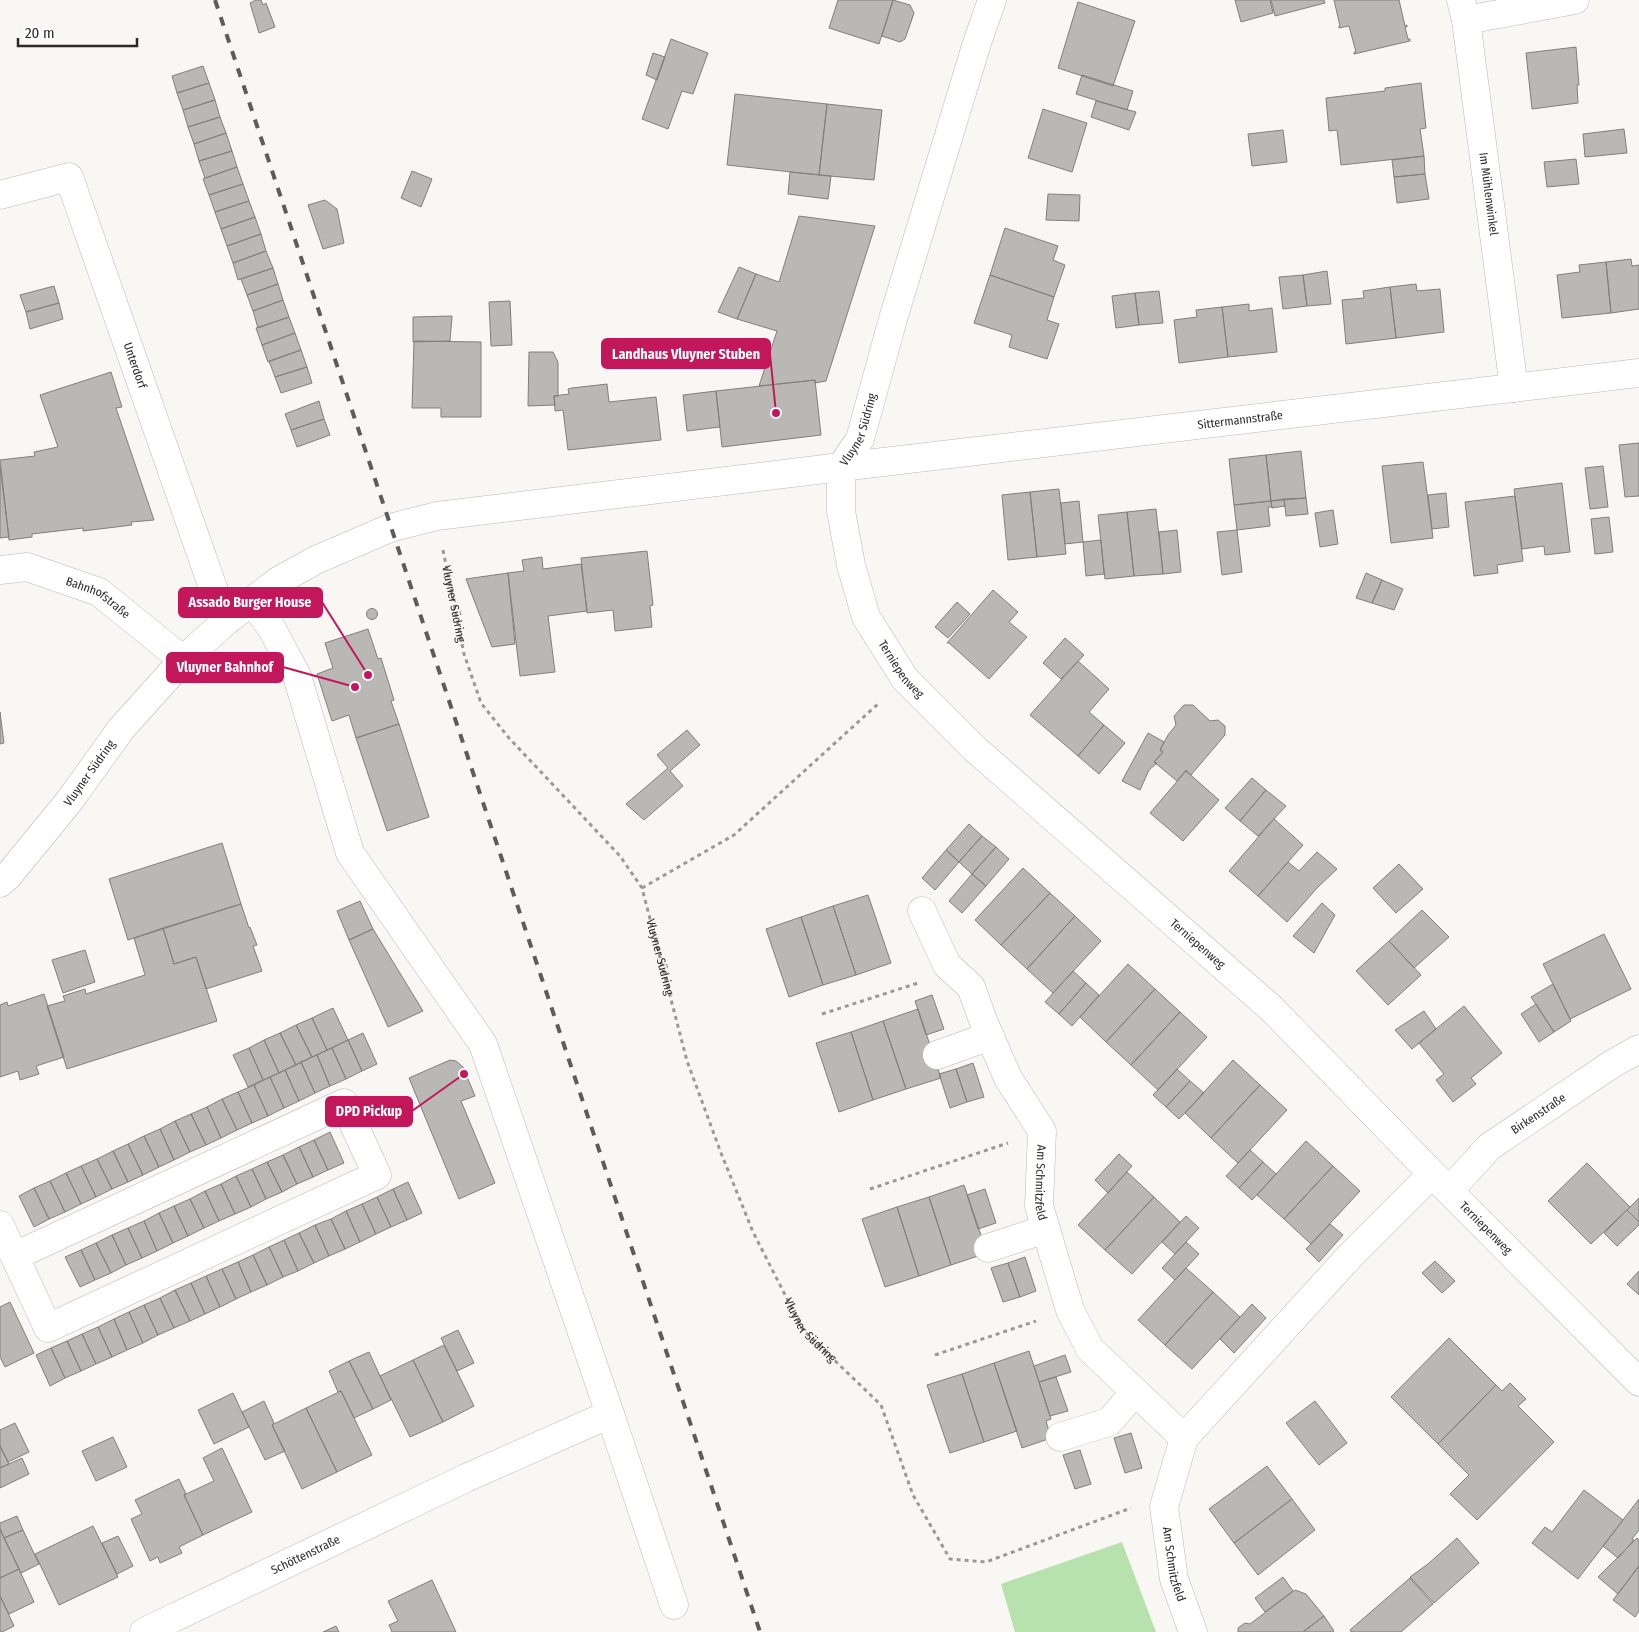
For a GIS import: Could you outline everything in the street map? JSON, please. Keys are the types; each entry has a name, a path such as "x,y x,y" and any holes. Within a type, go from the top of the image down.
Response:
{"street":[{"name":"Vluyner Südring","path":"0,883 8,876 70,800 121,729 183,660 225,622 278,581 316,560 390,528 437,516 841,467 860,439 893,319 977,43 992,0"},
{"path":"1464,10 1575,0"},
{"name":"Im Mühlenwinkel","path":"1464,10 1514,388"},
{"name":"Unterdorf","path":"0,195 69,177 225,622"},
{"name":"Sittermannstraße","path":"841,467 1639,373"},
{"name":"Terniepenweg","path":"841,467 841,511 851,565 866,617 906,679 974,748 1272,1009 1639,1382"},
{"name":"Bahnhofstraße","path":"0,570 27,567 99,592 183,660"},
{"path":"252,601 272,629 297,676 350,853 483,1044 674,1605"},
{"name":"Am Schmitzfeld","path":"922,911 947,965 971,987 984,1023 1008,1078 1042,1131 1039,1206 1070,1310 1090,1349 1184,1438"},
{"path":"937,1055 990,1036"},
{"name":"Birkenstraße","path":"1441,1182 1612,1064 1639,1049"},
{"path":"0,1224 48,1328 377,1175 344,1103 15,1256"},
{"name":"Am Schmitzfeld","path":"1193,1632 1174,1579 1164,1507 1184,1438 1351,1255 1441,1182"},
{"path":"988,1248 1046,1229"},
{"path":"1060,1437 1109,1422 1135,1392"},
{"name":"Schöttenstraße","path":"144,1632 466,1478 610,1414"}],"path":[{"name":"Vluyner Südring","path":"437,516 464,654 481,703 509,738 620,856 642,888 687,1061 753,1232 803,1330 881,1405 913,1495 950,1559 986,1562 1130,1508 1164,1507"},
{"path":"642,888 734,835 906,679"},
{"path":"822,1014 954,971"},
{"path":"870,1189 1042,1131"},
{"path":"935,1355 1070,1310"}],"green space":[{"path":"1122,1542 1156,1632 1015,1632 1001,1584"}],"building":[{"path":"261,0 263,5 266,3 275,27 259,33 250,3"},
{"path":"838,0 893,0 879,44 829,28"},
{"path":"893,0 910,5 914,13 905,39 900,42 882,36"},
{"path":"1235,0 1270,0 1273,13 1241,22"},
{"path":"1271,0 1324,0 1325,3 1275,16"},
{"path":"1334,0 1399,0 1410,41 1354,54 1356,52 1349,26 1339,28"},
{"path":"1078,2 1135,21 1113,86 1058,68"},
{"path":"671,39 708,53 693,94 682,91 668,129 642,119"},
{"path":"1576,47 1579,85 1577,85 1578,103 1532,109 1526,53"},
{"path":"653,53 665,57 657,80 646,75"},
{"path":"203,66 209,83 177,93 172,76"},
{"path":"1082,75 1133,91 1127,110 1076,94"},
{"path":"209,83 215,100 183,110 177,93"},
{"path":"1421,83 1426,128 1420,129 1424,156 1341,165 1337,130 1329,131 1326,98 1385,91 1385,88"},
{"path":"735,94 827,104 819,175 727,165"},
{"path":"215,100 220,117 188,127 183,110"},
{"path":"1096,101 1136,112 1129,130 1091,117"},
{"path":"827,104 882,110 874,180 819,175"},
{"path":"1043,109 1087,123 1072,172 1028,158"},
{"path":"220,117 226,133 194,144 188,127"},
{"path":"1624,129 1627,153 1585,157 1583,134"},
{"path":"1283,130 1287,162 1252,166 1248,134"},
{"path":"226,133 232,151 199,161 194,144"},
{"path":"232,151 237,167 205,178 199,161"},
{"path":"1424,156 1425,174 1394,177 1392,160"},
{"path":"1576,159 1579,184 1547,187 1544,162"},
{"path":"237,167 243,184 209,195 203,179"},
{"path":"412,171 432,179 421,207 401,198"},
{"path":"790,172 831,176 828,199 788,194"},
{"path":"1425,174 1429,199 1397,203 1394,177"},
{"path":"243,184 249,201 215,212 209,195"},
{"path":"1048,194 1080,195 1079,221 1046,220"},
{"path":"325,200 337,209 344,243 323,249 308,205"},
{"path":"249,201 255,217 221,229 215,212"},
{"path":"799,216 875,226 826,381 815,383 815,380 759,386 777,331 737,319 756,274 779,282"},
{"path":"255,217 261,234 227,246 221,229"},
{"path":"1005,228 1058,246 1053,260 1065,265 1054,297 990,275"},
{"path":"261,234 266,251 233,263 227,246"},
{"path":"266,251 273,268 238,280 233,263"},
{"path":"1631,259 1632,266 1639,265 1639,309 1611,313 1606,262"},
{"path":"1606,262 1611,313 1562,318 1557,275 1580,272 1579,265"},
{"path":"739,267 756,274 737,319 718,312"},
{"path":"273,268 278,284 247,295 241,279"},
{"path":"1327,271 1331,304 1307,306 1303,275"},
{"path":"990,275 1054,297 1047,320 1059,324 1047,359 1009,347 1012,335 974,323"},
{"path":"1303,275 1307,306 1283,309 1279,277"},
{"path":"278,284 283,300 253,311 247,295"},
{"path":"1416,284 1417,291 1440,289 1444,332 1396,338 1390,287"},
{"path":"54,286 59,303 26,312 20,295"},
{"path":"1390,287 1396,338 1346,344 1342,300 1364,298 1363,291"},
{"path":"1159,291 1163,323 1139,325 1135,293"},
{"path":"1135,293 1139,325 1116,328 1112,296"},
{"path":"283,300 289,317 258,328 253,311"},
{"path":"510,301 512,345 491,346 489,302"},
{"path":"59,303 63,319 30,329 26,312"},
{"path":"1249,304 1249,311 1272,308 1277,352 1228,357 1222,307"},
{"path":"1222,307 1228,357 1179,363 1174,320 1197,317 1196,310"},
{"path":"452,316 450,341 413,342 413,317"},
{"path":"289,317 295,333 262,345 256,328"},
{"path":"295,333 301,350 268,362 262,345"},
{"path":"414,341 481,342 481,417 441,417 441,408 412,408"},
{"path":"301,350 307,367 275,377 269,361"},
{"path":"529,352 553,352 558,362 558,396 554,396 555,405 528,406"},
{"path":"307,367 312,383 281,393 275,377"},
{"path":"111,372 122,407 116,408 154,520 131,522 132,525 83,531 83,528 32,534 32,537 9,540 0,460 35,456 34,452 58,447 40,395"},
{"path":"815,380 821,435 722,447 716,391"},
{"path":"607,384 609,402 656,397 661,440 568,450 563,410 555,411 554,396 569,394 568,389 572,388"},
{"path":"716,391 720,427 687,431 683,395"},
{"path":"319,401 324,419 291,430 285,414"},
{"path":"324,419 330,435 297,447 291,430"},
{"path":"1639,443 1639,496 1625,497 1619,445"},
{"path":"1301,451 1306,498 1271,501 1266,455"},
{"path":"1266,455 1271,501 1234,505 1229,459"},
{"path":"1423,462 1433,538 1391,543 1382,466"},
{"path":"1603,466 1608,507 1590,509 1585,468"},
{"path":"0,467 9,537 0,538"},
{"path":"1562,483 1570,552 1545,555 1544,546 1522,549 1514,489"},
{"path":"1059,489 1066,554 1037,557 1030,492"},
{"path":"1030,492 1037,557 1008,560 1002,495"},
{"path":"1446,493 1449,527 1432,529 1428,495"},
{"path":"1515,496 1523,561 1497,565 1498,573 1474,576 1465,502"},
{"path":"1306,498 1308,514 1286,516 1284,499"},
{"path":"1284,499 1285,506 1272,508 1271,501"},
{"path":"1079,501 1083,542 1065,544 1061,503"},
{"path":"1271,501 1272,507 1268,507 1270,526 1237,530 1234,505"},
{"path":"1156,509 1163,574 1134,576 1127,512"},
{"path":"1333,510 1338,544 1320,547 1315,513"},
{"path":"1127,512 1134,576 1105,579 1098,515"},
{"path":"1609,517 1613,552 1595,554 1591,519"},
{"path":"1177,530 1181,572 1163,574 1159,532"},
{"path":"1237,530 1242,572 1222,575 1217,532"},
{"path":"1101,540 1104,574 1086,576 1083,542"},
{"path":"647,551 653,605 650,606 652,627 615,631 613,610 587,613 581,558"},
{"path":"542,557 543,569 581,564 587,611 548,616 555,672 520,676 508,573 524,571 522,560"},
{"path":"508,573 515,644 492,647 466,579"},
{"path":"1366,573 1382,580 1372,603 1356,598"},
{"path":"1382,580 1403,589 1394,610 1372,603"},
{"path":"993,590 1018,612 1009,622 1027,637 989,679 947,643"},
{"path":"957,602 970,614 948,638 935,627"},
{"path":"372,608 378,614 372,620 366,614"},
{"path":"368,629 378,659 381,658 394,700 391,701 399,724 356,738 349,715 332,721 317,674 333,668 325,643"},
{"path":"1065,638 1084,655 1061,679 1043,663"},
{"path":"1078,661 1109,689 1089,712 1104,725 1078,756 1030,715"},
{"path":"1184,705 1193,705 1210,721 1218,720 1225,726 1225,735 1191,775 1186,770 1177,781 1154,762 1163,752 1160,750 1176,725 1174,716"},
{"path":"0,712 4,743 0,744"},
{"path":"399,724 429,817 387,831 356,738"},
{"path":"1104,725 1125,743 1099,774 1078,756"},
{"path":"687,730 700,745 670,771 683,786 644,820 626,804 668,768 657,755"},
{"path":"1148,733 1164,742 1160,750 1163,752 1154,762 1157,763 1149,770 1140,790 1122,781"},
{"path":"1186,771 1219,800 1183,841 1150,813"},
{"path":"1252,778 1266,790 1240,821 1225,808"},
{"path":"1266,790 1286,806 1258,836 1240,821"},
{"path":"1274,819 1303,845 1258,896 1229,871"},
{"path":"969,824 982,836 959,862 946,850"},
{"path":"982,836 996,847 972,874 959,862"},
{"path":"222,843 241,904 128,940 109,879"},
{"path":"996,847 1009,859 986,886 972,874"},
{"path":"946,850 959,862 935,890 922,878"},
{"path":"1317,852 1337,869 1287,922 1258,896 1288,862 1299,871"},
{"path":"1399,864 1423,889 1396,913 1373,888"},
{"path":"1023,868 1050,893 1001,945 975,920"},
{"path":"972,874 986,886 962,913 949,901"},
{"path":"1050,893 1075,916 1027,969 1001,945"},
{"path":"868,895 891,963 856,975 833,906"},
{"path":"360,901 373,929 349,940 337,911"},
{"path":"1322,903 1335,915 1314,953 1293,936"},
{"path":"241,904 257,945 253,946 262,971 206,989 196,957 174,964 163,928"},
{"path":"833,906 856,975 823,985 801,917"},
{"path":"1422,910 1449,937 1414,968 1389,941"},
{"path":"1075,916 1101,941 1053,993 1027,969"},
{"path":"801,917 823,985 789,997 766,929"},
{"path":"163,928 174,964 196,957 217,1021 67,1069 47,1006 65,1001 63,996 85,989 86,994 145,975 134,938"},
{"path":"373,929 423,1011 388,1027 349,940"},
{"path":"1604,934 1631,989 1570,1019 1543,964"},
{"path":"1389,941 1421,975 1388,1005 1356,971"},
{"path":"85,950 95,982 63,993 52,960"},
{"path":"1128,964 1155,989 1106,1042 1080,1017"},
{"path":"1073,971 1086,983 1059,1014 1045,1002"},
{"path":"1086,983 1099,995 1072,1026 1059,1014"},
{"path":"1553,984 1571,1021 1554,1032 1531,997"},
{"path":"1155,989 1180,1012 1131,1065 1106,1042"},
{"path":"44,994 64,1057 36,1066 39,1074 20,1080 18,1071 0,1077 0,1005 7,1002 8,1006"},
{"path":"932,995 944,1029 926,1035 915,1001"},
{"path":"1536,1004 1554,1032 1539,1042 1521,1014"},
{"path":"1464,1006 1502,1053 1471,1078 1476,1084 1453,1102 1436,1080 1444,1074 1419,1043"},
{"path":"333,1008 348,1040 327,1050 312,1018"},
{"path":"918,1009 941,1078 906,1089 883,1021"},
{"path":"1424,1011 1436,1029 1412,1049 1395,1030"},
{"path":"1180,1012 1207,1037 1158,1090 1131,1065"},
{"path":"312,1018 327,1050 312,1057 296,1025"},
{"path":"883,1021 906,1089 873,1100 851,1032"},
{"path":"296,1025 312,1057 296,1065 280,1033"},
{"path":"851,1032 873,1100 839,1112 816,1043"},
{"path":"280,1033 296,1065 279,1073 264,1040"},
{"path":"363,1033 377,1064 362,1071 348,1040"},
{"path":"264,1040 279,1073 263,1080 249,1048"},
{"path":"348,1040 362,1071 346,1079 332,1048"},
{"path":"249,1048 263,1080 248,1087 233,1055"},
{"path":"332,1048 346,1079 330,1086 317,1055"},
{"path":"317,1055 330,1086 315,1093 301,1062"},
{"path":"450,1060 456,1061 463,1067 475,1096 461,1101 495,1183 459,1199 409,1078"},
{"path":"1233,1060 1260,1085 1211,1138 1185,1113"},
{"path":"301,1062 315,1093 299,1101 285,1070"},
{"path":"973,1063 984,1097 967,1102 956,1069"},
{"path":"956,1069 967,1102 950,1108 939,1074"},
{"path":"1177,1069 1190,1081 1166,1107 1153,1095"},
{"path":"285,1070 299,1101 284,1108 270,1077"},
{"path":"270,1077 284,1108 268,1116 254,1085"},
{"path":"1190,1081 1204,1093 1179,1119 1166,1107"},
{"path":"254,1085 268,1116 252,1123 238,1092"},
{"path":"1260,1085 1287,1110 1238,1163 1211,1138"},
{"path":"238,1092 252,1123 237,1130 222,1099"},
{"path":"222,1099 237,1130 221,1138 207,1107"},
{"path":"207,1107 221,1138 206,1145 191,1114"},
{"path":"191,1114 206,1145 190,1152 175,1121"},
{"path":"175,1121 190,1152 174,1160 160,1129"},
{"path":"160,1129 174,1160 159,1167 144,1136"},
{"path":"330,1132 344,1163 328,1170 314,1140"},
{"path":"144,1136 159,1167 143,1175 128,1144"},
{"path":"314,1140 328,1170 313,1177 299,1147"},
{"path":"1306,1141 1333,1166 1284,1219 1257,1195"},
{"path":"128,1144 143,1175 128,1182 113,1151"},
{"path":"299,1147 313,1177 297,1184 283,1155"},
{"path":"1250,1150 1263,1162 1239,1188 1226,1176"},
{"path":"113,1151 128,1182 112,1189 97,1159"},
{"path":"1119,1154 1132,1166 1108,1193 1095,1180"},
{"path":"283,1155 297,1184 282,1192 267,1162"},
{"path":"97,1159 112,1189 96,1197 81,1166"},
{"path":"267,1162 282,1192 266,1199 252,1169"},
{"path":"1263,1162 1276,1174 1252,1200 1239,1188"},
{"path":"1587,1163 1630,1207 1591,1244 1548,1201"},
{"path":"81,1166 96,1197 81,1204 66,1173"},
{"path":"1333,1166 1360,1191 1311,1244 1284,1219"},
{"path":"252,1169 266,1199 251,1207 236,1176"},
{"path":"1127,1172 1154,1197 1105,1250 1078,1225"},
{"path":"66,1173 81,1204 65,1212 50,1181"},
{"path":"236,1176 251,1207 235,1214 221,1184"},
{"path":"50,1181 65,1212 49,1219 34,1188"},
{"path":"408,1182 422,1213 407,1220 393,1189"},
{"path":"221,1184 235,1214 219,1221 205,1191"},
{"path":"964,1185 987,1253 951,1265 929,1197"},
{"path":"34,1188 49,1219 34,1227 19,1196"},
{"path":"393,1189 407,1220 391,1227 377,1197"},
{"path":"985,1189 996,1223 978,1229 967,1195"},
{"path":"205,1191 219,1221 204,1228 190,1199"},
{"path":"377,1197 391,1227 376,1234 362,1204"},
{"path":"929,1197 951,1265 919,1276 897,1207"},
{"path":"1154,1197 1180,1222 1132,1274 1105,1250"},
{"path":"1639,1198 1639,1222 1627,1210"},
{"path":"190,1199 204,1228 188,1236 174,1206"},
{"path":"362,1204 376,1234 360,1242 346,1211"},
{"path":"174,1206 188,1236 173,1243 159,1213"},
{"path":"897,1207 919,1276 885,1287 862,1219"},
{"path":"1627,1210 1639,1222 1639,1225 1617,1246 1604,1233"},
{"path":"346,1211 360,1242 345,1249 331,1219"},
{"path":"159,1213 173,1243 157,1251 144,1221"},
{"path":"1186,1216 1199,1228 1175,1254 1162,1242"},
{"path":"331,1219 345,1249 329,1256 315,1225"},
{"path":"144,1221 157,1251 142,1258 128,1228"},
{"path":"1330,1224 1343,1235 1319,1262 1306,1249"},
{"path":"315,1225 329,1256 314,1263 299,1233"},
{"path":"128,1228 142,1258 126,1265 112,1235"},
{"path":"299,1233 314,1263 298,1271 284,1240"},
{"path":"112,1235 126,1265 111,1273 96,1243"},
{"path":"284,1240 298,1271 283,1277 269,1247"},
{"path":"1186,1242 1199,1254 1175,1280 1162,1268"},
{"path":"96,1243 111,1273 95,1280 81,1250"},
{"path":"269,1247 283,1277 267,1285 253,1255"},
{"path":"81,1250 95,1280 80,1287 65,1257"},
{"path":"253,1255 267,1285 251,1292 238,1262"},
{"path":"1025,1257 1036,1291 1020,1297 1008,1263"},
{"path":"1435,1261 1455,1281 1442,1293 1422,1273"},
{"path":"238,1262 251,1292 236,1299 222,1269"},
{"path":"1008,1263 1020,1297 1003,1302 991,1268"},
{"path":"1186,1268 1213,1292 1165,1345 1138,1320"},
{"path":"222,1269 236,1299 220,1307 206,1276"},
{"path":"1639,1271 1639,1295 1627,1284"},
{"path":"206,1276 220,1307 205,1314 191,1283"},
{"path":"191,1283 205,1314 190,1321 175,1290"},
{"path":"175,1290 190,1321 174,1328 160,1298"},
{"path":"1213,1292 1240,1317 1192,1369 1165,1345"},
{"path":"160,1298 174,1328 158,1335 144,1305"},
{"path":"10,1302 34,1353 5,1367 0,1357 0,1307"},
{"path":"1252,1304 1266,1318 1234,1353 1220,1339"},
{"path":"144,1305 158,1335 143,1343 129,1312"},
{"path":"129,1312 143,1343 127,1350 114,1319"},
{"path":"114,1319 127,1350 112,1357 98,1327"},
{"path":"98,1327 112,1357 96,1364 82,1334"},
{"path":"458,1330 474,1363 457,1371 441,1338"},
{"path":"82,1334 96,1364 81,1371 67,1341"},
{"path":"1449,1338 1496,1385 1438,1444 1391,1397"},
{"path":"67,1341 81,1371 65,1378 51,1348"},
{"path":"444,1345 474,1406 443,1422 413,1360"},
{"path":"51,1348 65,1378 50,1386 36,1355"},
{"path":"1029,1351 1051,1419 1046,1421 1051,1438 1022,1448 994,1363"},
{"path":"369,1352 391,1400 373,1409 349,1361"},
{"path":"1065,1355 1071,1372 1039,1382 1034,1366"},
{"path":"413,1360 443,1422 410,1437 380,1376"},
{"path":"349,1361 373,1409 354,1418 341,1391 338,1392 329,1371"},
{"path":"994,1363 1017,1431 984,1442 962,1374"},
{"path":"962,1374 984,1442 950,1453 927,1385"},
{"path":"1056,1377 1068,1411 1050,1416 1039,1382"},
{"path":"1510,1383 1526,1399 1518,1406 1554,1442 1477,1520 1450,1494 1469,1475 1438,1444 1496,1385 1502,1391"},
{"path":"341,1391 372,1455 337,1472 306,1408"},
{"path":"233,1393 249,1427 214,1444 198,1410"},
{"path":"264,1401 274,1423 272,1425 285,1451 265,1460 242,1412"},
{"path":"1315,1401 1347,1443 1319,1465 1286,1423"},
{"path":"306,1408 337,1472 302,1489 272,1425"},
{"path":"15,1423 29,1452 8,1462 0,1446 0,1430"},
{"path":"1131,1433 1142,1468 1125,1473 1114,1438"},
{"path":"113,1437 127,1467 96,1481 82,1451"},
{"path":"0,1446 9,1464 0,1468"},
{"path":"222,1448 252,1512 203,1535 184,1495 214,1481 203,1458"},
{"path":"1080,1450 1091,1484 1075,1489 1063,1455"},
{"path":"22,1458 29,1474 0,1488 0,1468"},
{"path":"1267,1466 1292,1499 1234,1543 1209,1509"},
{"path":"179,1479 186,1494 184,1495 203,1535 179,1547 182,1553 160,1563 158,1557 150,1561 131,1519 142,1514 135,1500"},
{"path":"1584,1490 1623,1520 1578,1579 1532,1543 1545,1527 1552,1532"},
{"path":"1292,1499 1315,1530 1258,1575 1234,1543"},
{"path":"1639,1499 1639,1530 1632,1539 1634,1540 1618,1558 1603,1546"},
{"path":"17,1516 23,1530 4,1538 0,1529 0,1523"},
{"path":"93,1526 118,1577 59,1605 35,1554"},
{"path":"0,1529 19,1569 0,1578"},
{"path":"23,1530 39,1564 21,1573 4,1538"},
{"path":"118,1536 133,1566 117,1574 102,1543"},
{"path":"1457,1538 1479,1563 1434,1603 1410,1577"},
{"path":"1637,1538 1639,1540 1639,1566 1618,1594 1598,1577"},
{"path":"1639,1566 1639,1611 1635,1617 1613,1600"},
{"path":"19,1569 34,1602 9,1614 0,1596 0,1578"},
{"path":"1283,1577 1293,1591 1265,1612 1255,1598"},
{"path":"1410,1578 1433,1604 1401,1632 1351,1632 1350,1630"},
{"path":"432,1580 456,1632 392,1632 389,1625 398,1621 388,1601"},
{"path":"1295,1590 1306,1594 1324,1616 1303,1632 1238,1632 1238,1628 1245,1623 1250,1624"},
{"path":"0,1596 14,1626 2,1632 0,1632"},
{"path":"1324,1616 1333,1632 1303,1632"},
{"path":"336,1626 339,1632 323,1632"}],"railway":[{"path":"215,0 760,1632"}],"place":[{"name":"Landhaus Vluyner Stuben","path":"776,413"},
{"name":"Assado Burger House","path":"368,675"},
{"name":"Vluyner Bahnhof","path":"355,687"},
{"name":"DPD Pickup","path":"464,1074"}]}
